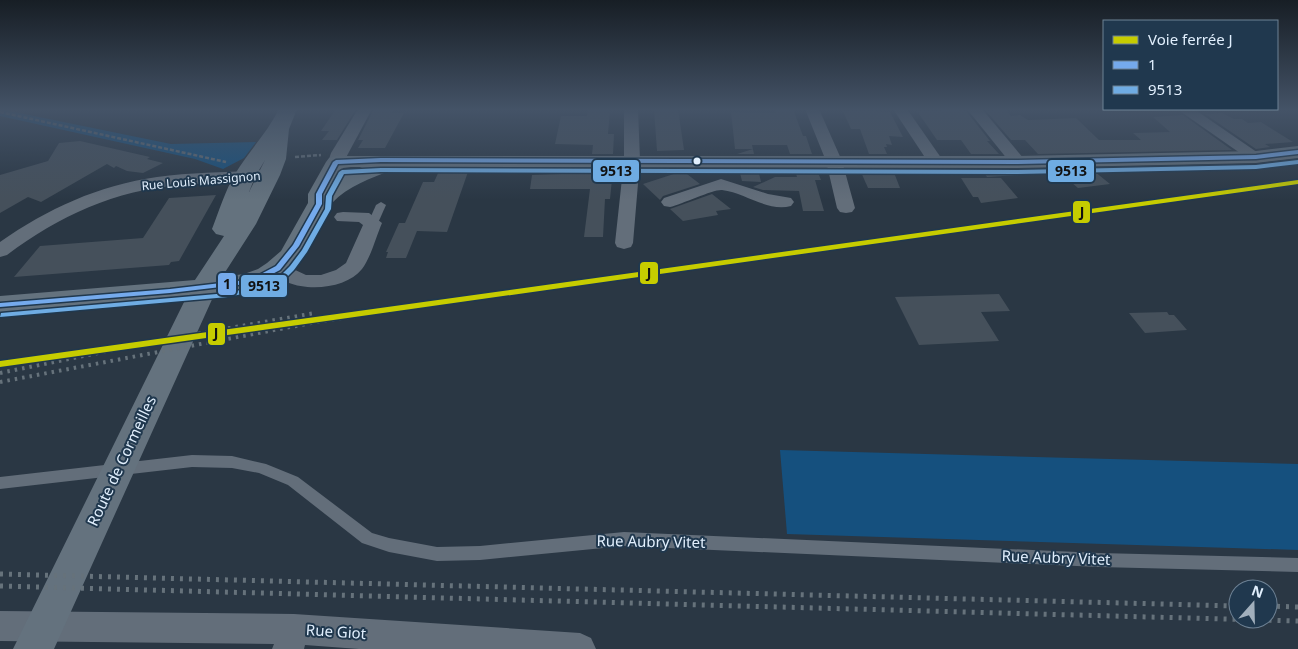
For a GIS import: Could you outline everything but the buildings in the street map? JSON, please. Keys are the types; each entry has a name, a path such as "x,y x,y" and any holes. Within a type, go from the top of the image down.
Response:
{"main road":[{"name":"Route de Cormeilles","path":"211,274 238,170 252,162 270,139"},
{"name":"Route de Cormeilles","path":"33,649 211,274 244,224 272,167 276,139"},
{"path":"0,305 170,292 251,280 278,268 288,258 318,204 319,194 338,158 402,161 715,160 1018,162 1256,157 1298,152"},
{"path":"318,204 344,184 362,174 402,161"}],"street":[{"path":"338,158 348,139"},
{"path":"624,243 632,160 632,139"},
{"path":"825,139 834,161 846,208"},
{"path":"921,139 936,162"},
{"path":"999,139 1018,162"},
{"path":"1229,139 1256,157"},
{"path":"715,160 718,179 721,184"},
{"name":"Rue Louis Massignon","path":"0,251 42,221 61,211 104,194 142,185 238,170 272,167"},
{"path":"670,202 721,184 765,200 785,202"},
{"path":"278,268 295,278 309,281 338,277 354,266 373,223 363,217 343,217"},
{"name":"Rue Giot","path":"0,626 91,627 291,639 580,649"}],"lane":[{"path":"373,223 381,205"},
{"name":"Rue Aubry Vitet","path":"0,483 192,461 232,462 261,468 292,481 367,538 389,546 437,554 480,553 624,539 1099,560 1298,565"}],"path":[{"path":"112,139 238,170"},
{"path":"272,167 338,158"}],"shaded area":[{"path":"106,139 148,139 171,144 256,142 244,158 223,169 195,159"},
{"path":"780,450 1298,464 1298,550 787,534"}],"railway":[{"path":"0,382 322,321 481,297"},
{"path":"0,373 162,340 315,313"},
{"path":"0,574 1228,606"},
{"path":"0,586 1298,621"},
{"path":"1278,606 1298,607"}],"rail line":[{"name":"J","path":"0,364 1298,182"}],"transit line":[{"name":"1","path":"0,305 170,291 238,283 259,278 278,268 296,246 319,204 319,194 336,162 381,160 1018,162 1256,157 1298,152"},
{"name":"9513","path":"1,315 228,295 263,287 283,277 305,251 328,209 329,196 342,172 381,170 1018,172 1256,167 1298,162"}]}
